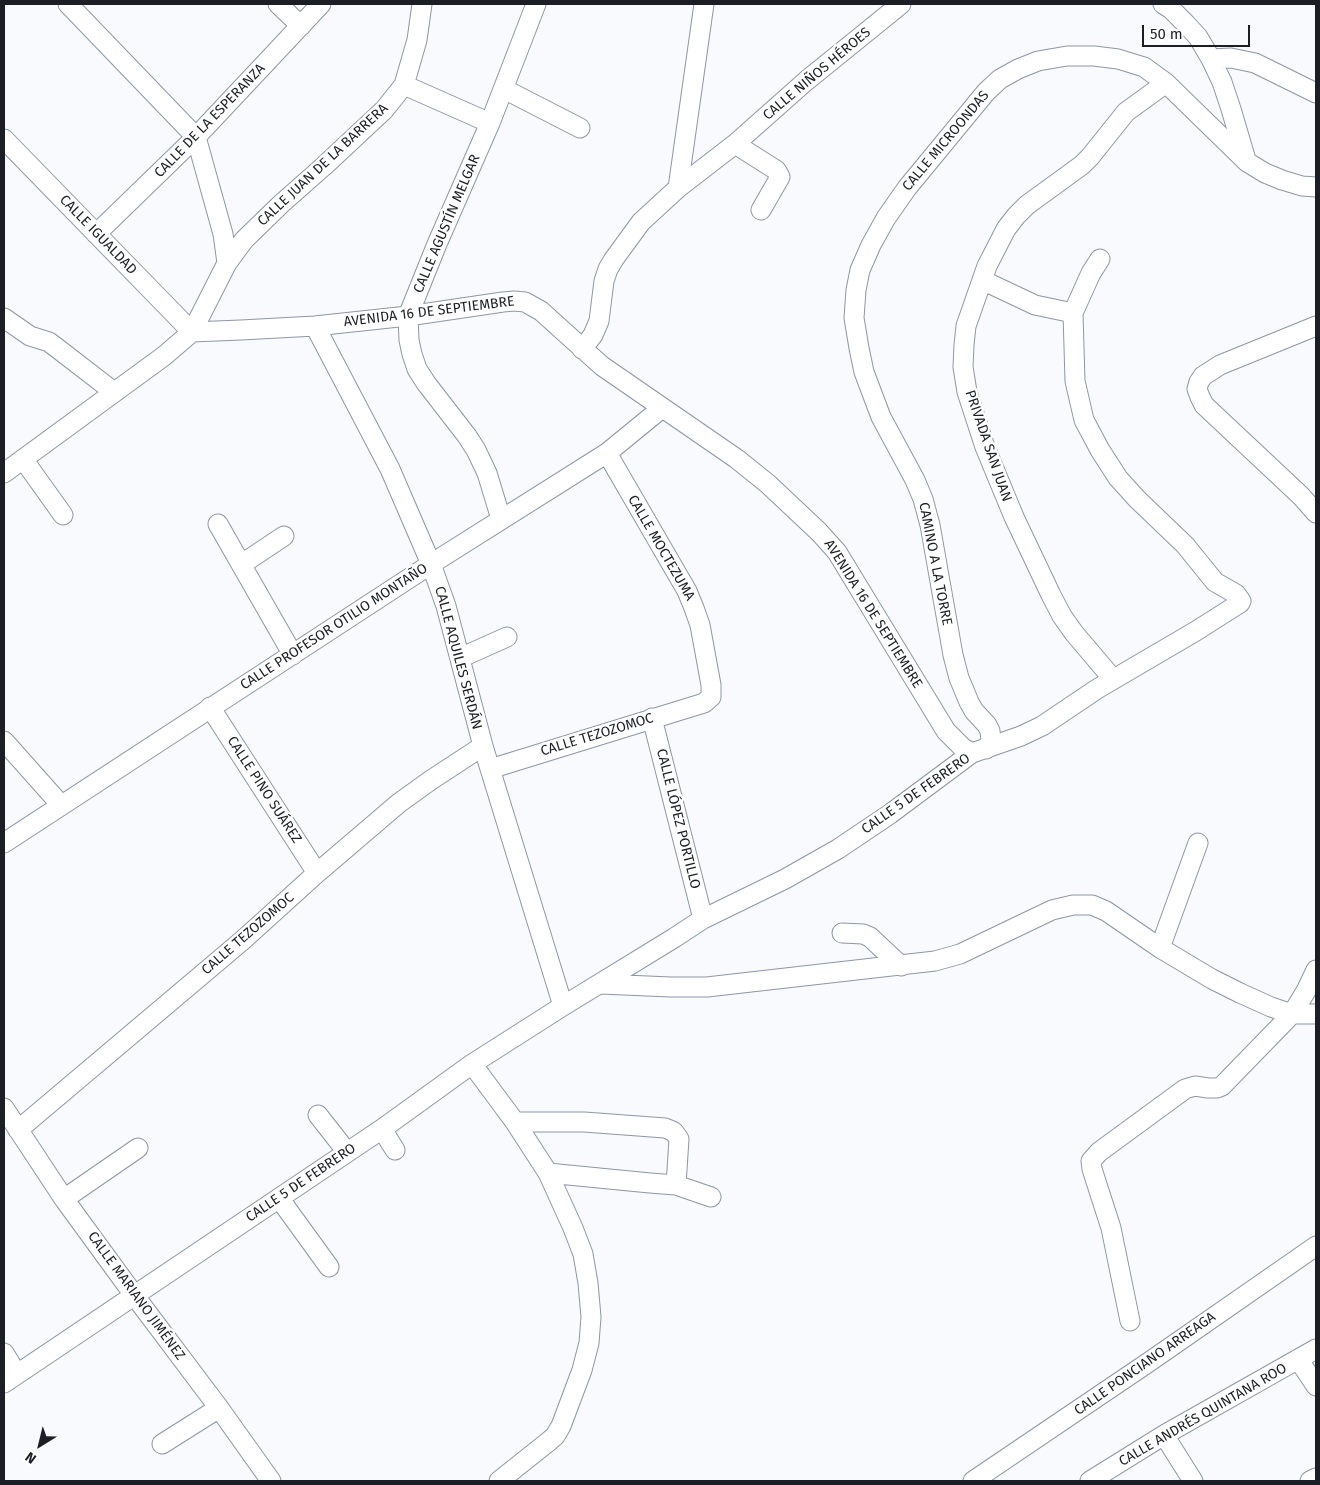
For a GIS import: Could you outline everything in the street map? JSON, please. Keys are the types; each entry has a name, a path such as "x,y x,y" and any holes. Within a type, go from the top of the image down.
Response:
{"street":[{"path":"68,4 196,137 223,234 227,263"},
{"path":"278,4 302,26"},
{"name":"CALLE DE LA ESPERANZA","path":"96,234 196,137 321,4"},
{"name":"CALLE JUAN DE LA BARRERA","path":"192,332 227,263 244,240 384,110 404,85 417,40 422,4"},
{"name":"CALLE AGUSTÍN MELGAR","path":"501,519 487,473 476,450 417,369 409,340 408,316 437,244 490,124 536,4"},
{"path":"678,188 704,4"},
{"name":"CALLE NIÑOS HÉROES","path":"582,349 593,335 599,321 604,281 608,269 641,222 678,188 735,144 806,81 901,4"},
{"path":"1163,4 1186,24 1198,38 1211,59 1222,82 1247,162"},
{"name":"CALLE MICROONDAS","path":"856,290 860,270 870,245 906,188 986,92 1000,79 1038,60 1067,56 1094,56 1118,59 1144,67 1166,83 1247,162 1265,173 1282,180 1302,186 1316,187"},
{"path":"1211,59 1231,58 1255,63 1316,93"},
{"name":"PRIVADA SAN JUAN","path":"1113,680 1062,616 1000,486 967,392 963,367 964,346 966,326 982,280 1006,228 1027,205 1082,165 1126,112 1166,83"},
{"path":"404,85 490,124"},
{"path":"504,89 580,128"},
{"name":"CALLE IGUALDAD","path":"4,139 192,332"},
{"path":"735,144 776,170 780,177 761,210"},
{"path":"982,280 1035,305 1073,313 1100,258"},
{"name":"CAMINO A LA TORRE","path":"856,290 854,318 864,372 881,417 915,480 923,499 930,526 953,656 959,678 974,711 990,731 990,741 979,751"},
{"name":"AVENIDA 16 DE SEPTIEMBRE","path":"192,332 314,326 408,316 503,302 525,302 541,311 602,366 737,459 768,484 819,532 837,552 946,731 963,748 979,751"},
{"name":"CALLE 5 DE FEBRERO","path":"10,1378 382,1129 472,1064 563,1006 703,919 785,879 838,849 979,751 1021,736 1042,726 1113,680 1240,603 1236,594 1215,582 1185,545 1137,499 1118,478 1100,450 1084,420 1075,381 1073,313"},
{"path":"4,318 30,336 49,342 114,392"},
{"name":"CALLE AQUILES SERDÁN","path":"314,326 390,469 431,564 446,606 483,746 563,1006"},
{"path":"1316,326 1220,365 1203,376 1197,389 1204,404 1301,496 1316,513"},
{"path":"4,472 164,356 192,332"},
{"name":"CALLE PROFESOR OTILIO MONTAÑO","path":"4,843 431,564 607,453 662,408"},
{"name":"CALLE MOCTEZUMA","path":"607,453 687,591 694,608 700,625 712,692 711,697 704,703"},
{"path":"24,459 63,515"},
{"path":"218,524 293,655"},
{"path":"242,564 284,536"},
{"path":"460,658 507,637"},
{"name":"CALLE TEZOZOMOC","path":"490,769 704,703"},
{"name":"CALLE PINO SUÁREZ","path":"210,707 317,873"},
{"name":"CALLE LÓPEZ PORTILLO","path":"652,718 703,919"},
{"path":"4,741 61,806"},
{"name":"CALLE TEZOZOMOC","path":"18,1130 243,940 317,873 399,803 483,746"},
{"path":"1160,948 1198,843"},
{"path":"600,984 671,987 708,986 935,961 960,954 1052,910 1073,905 1092,905 1106,911 1160,948 1212,979 1240,993 1292,1014 1316,1014"},
{"path":"842,933 863,934 870,937 901,966"},
{"path":"1130,1321 1111,1228 1091,1161 1099,1152 1184,1089 1194,1086 1216,1088 1222,1086 1292,1014 1306,992 1316,970"},
{"path":"472,1064 515,1122 548,1173 583,1254 591,1317 582,1370 561,1426 554,1436 499,1481"},
{"name":"CALLE MARIANO JIMÉNEZ","path":"4,1108 64,1199 271,1481"},
{"path":"318,1115 347,1152"},
{"path":"515,1122 584,1122 666,1128 674,1132 679,1139 676,1184"},
{"path":"382,1129 395,1150"},
{"path":"64,1199 138,1148"},
{"path":"548,1173 676,1184 711,1198"},
{"path":"279,1198 329,1267"},
{"name":"CALLE PONCIANO ARREAGA","path":"974,1481 1316,1246"},
{"name":"CALLE ANDRÉS QUINTANA ROO","path":"1090,1481 1164,1435 1316,1349"},
{"path":"4,1353 10,1378"},
{"path":"1298,1360 1316,1386"},
{"path":"162,1444 219,1408"},
{"path":"1164,1435 1193,1481"},
{"path":"1310,1481 1316,1478"}]}
